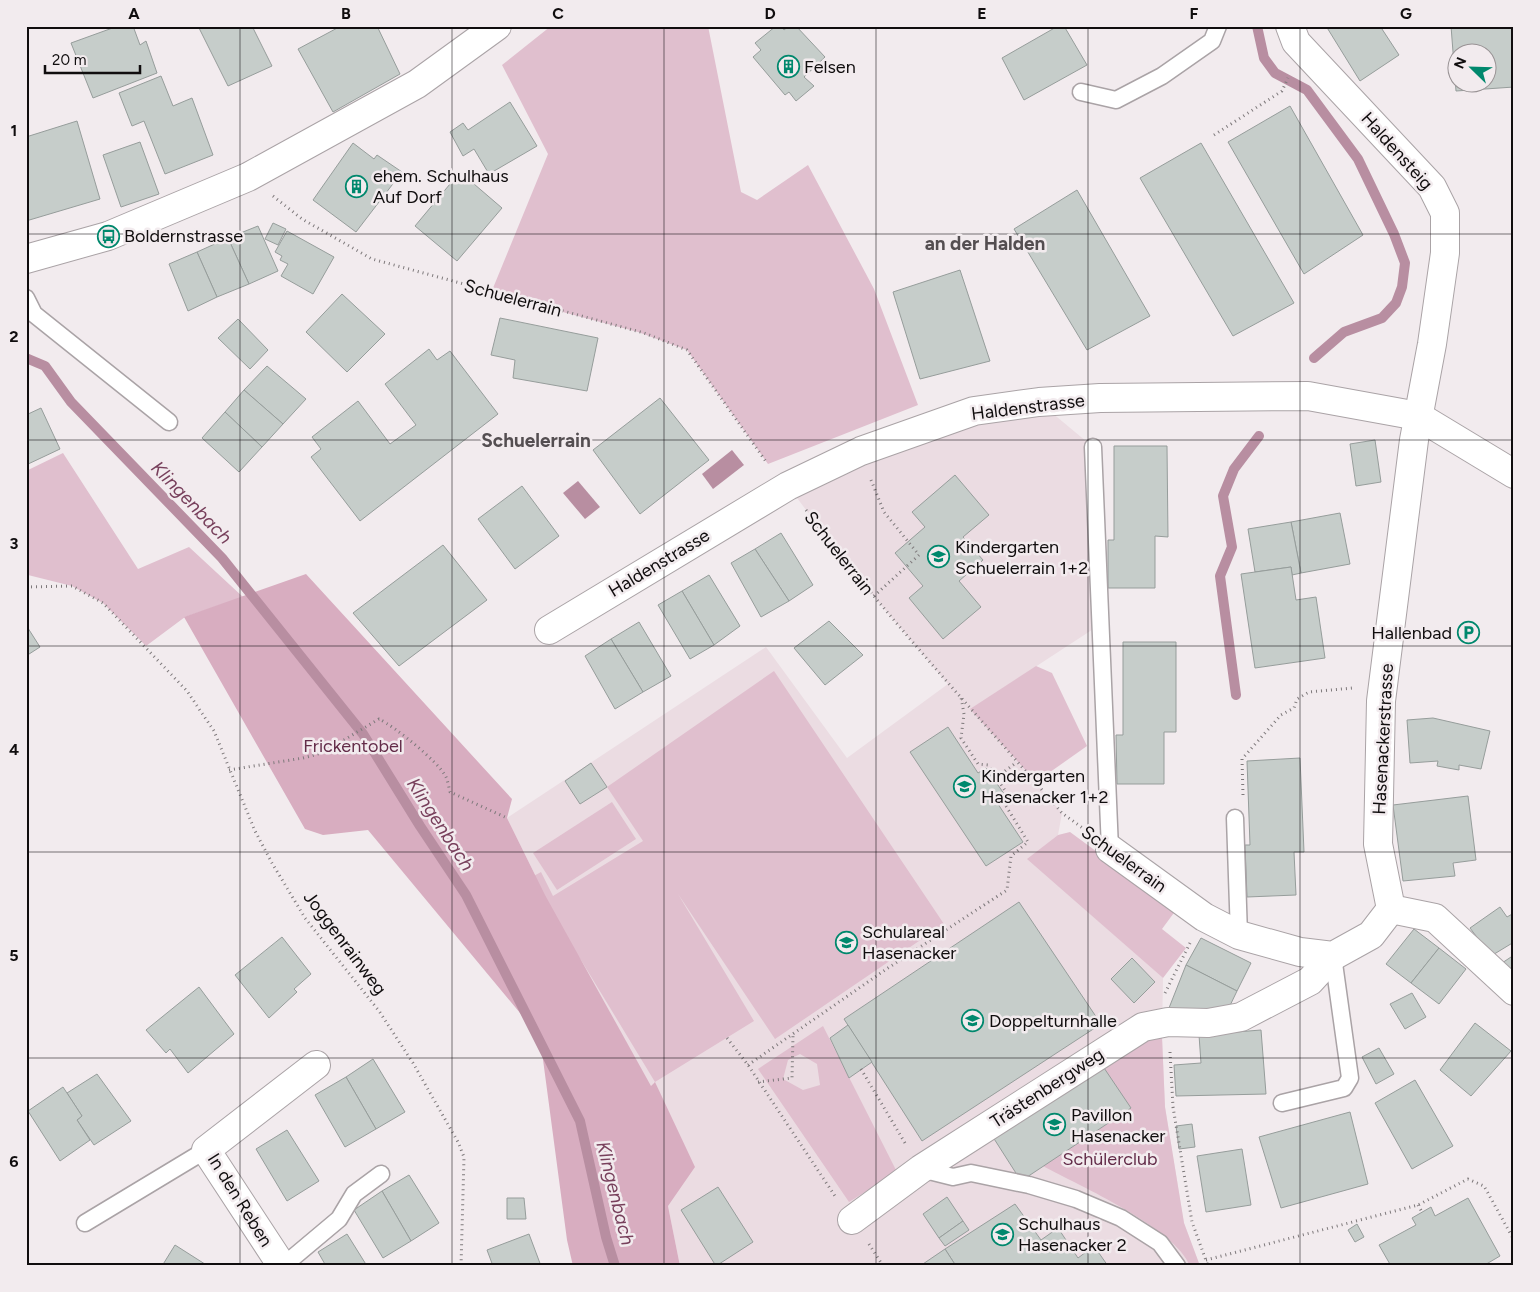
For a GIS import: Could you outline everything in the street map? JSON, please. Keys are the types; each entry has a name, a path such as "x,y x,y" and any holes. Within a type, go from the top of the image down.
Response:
{"street":[{"name":"Haldensteig","path":"1290,26 1296,42 1432,187 1445,213 1445,253 1418,416"},
{"path":"26,259 108,236 248,177 417,84 487,34"},
{"name":"Haldenstrasse","path":"548,630 788,486 861,451 974,411 1039,402 1100,398 1308,396 1418,416 1514,474"},
{"name":"Hasenackerstrasse","path":"1391,909 1378,844 1384,685 1418,416"},
{"name":"Schuelerrain","path":"1110,849 1204,917 1238,935 1300,952 1333,956"},
{"path":"1333,956 1371,935 1391,909 1434,918 1514,991"},
{"name":"Trästenbergweg","path":"852,1220 921,1169 1143,1027 1161,1023 1208,1022 1241,1017 1310,981 1333,956"},
{"name":"In den Reben","path":"282,1266 206,1150 316,1066"}],"lane":[{"path":"1080,92 1116,100 1162,76 1212,41 1218,26"},
{"path":"26,298 34,314 169,422"},
{"path":"1093,447 1110,849"},
{"path":"1235,818 1238,935"},
{"path":"1282,1102 1344,1088 1350,1078 1333,956"},
{"path":"85,1223 206,1150"},
{"path":"921,1169 953,1176 971,1173 1076,1199 1121,1218 1160,1243 1177,1266"},
{"path":"282,1266 339,1219 354,1194 381,1174"}],"path":[{"path":"1214,135 1282,90 1290,73"},
{"name":"Schuelerrain","path":"248,177 302,219 372,259 644,334 687,350 768,464 788,486 873,597 1062,813 1110,849"},
{"path":"861,451 884,512 919,555 873,597"},
{"name":"Joggenrainweg","path":"26,587 72,586 104,603 187,691 214,731 255,831 305,918 379,1011 413,1063 458,1142 464,1157 461,1266"},
{"path":"1235,818 1235,798 1243,798 1242,759 1281,715 1294,708 1298,699 1309,692 1384,685"},
{"path":"748,1065 888,968 1007,890 1011,856 1028,842 1006,806 1010,798 997,776 988,765 978,764 961,738 964,714 961,697"},
{"path":"229,770 303,758 322,753 379,719 392,725 434,762 446,777 450,792 507,818"},
{"path":"997,776 1017,762"},
{"path":"1204,917 1169,982 1161,1023 1192,1222 1208,1266"},
{"path":"758,1082 792,1078 793,1035"},
{"path":"726,1038 748,1065 852,1220"},
{"path":"861,1069 921,1169"},
{"path":"1206,1260 1418,1205 1468,1179 1484,1186 1514,1240"},
{"path":"1418,1205 1422,1212"}],"shaded area":[{"name":"Schulareal Hasenacker","path":"1039,402 1093,447 1101,624 971,709 1062,813 1058,835 1028,859 1163,978 1162,1037 1165,1107 1184,1223 1200,1266 680,1266 668,1206 654,1082 651,1087 545,895 507,818 766,647 847,758 948,684 849,567 788,486"},
{"path":"732,450 744,465 713,489 702,474"},
{"path":"578,481 600,507 585,519 563,493"}],"green space":[{"path":"551,26 708,26 741,192 757,200 808,165 874,289 918,405 768,464 687,350 638,332 491,293 548,154 502,65"},
{"path":"63,453 138,569 189,547 243,597 185,617 146,646 103,603 72,586 28,575 26,571 26,471"},
{"name":"Frickentobel","path":"306,574 512,799 507,818 545,895 651,1086 655,1082 695,1167 668,1206 680,1266 573,1266 567,1240 540,1037 368,830 323,835 305,829 184,617"},
{"path":"1036,666 1052,673 1087,746 1036,782 970,709"},
{"path":"774,671 944,924 775,1039 678,894 754,1021 655,1082 581,960 521,883 541,872 553,896 643,841 607,787"},
{"path":"612,802 636,839 557,890 533,853"},
{"path":"1070,832 1176,910 1162,929 1186,948 1163,978 1027,859 1058,835"},
{"path":"823,1026 897,1172 849,1202 758,1069","holes":["800,1054 817,1064 820,1085 803,1090 783,1079 788,1060"]},
{"name":"Schülerclub","path":"1162,1037 1165,1107 1184,1223 1200,1266 1190,1266 1181,1252 1166,1237 1147,1223 1102,1196 1043,1166 1130,1109 1100,1062 1132,1041"}],"building":[{"path":"118,26 133,26 140,45 146,41 157,73 93,98 71,43"},
{"path":"198,26 252,26 272,66 228,86"},
{"path":"341,26 377,26 400,74 333,112 298,49"},
{"name":"Felsen","path":"776,26 781,26 784,30 789,26 796,26 825,57 804,77 814,86 796,101 789,92 785,95 753,57 761,50 755,43"},
{"path":"1058,26 1064,26 1087,65 1024,100 1002,58"},
{"path":"1326,26 1380,26 1399,55 1360,81"},
{"path":"1451,26 1514,26 1514,87 1498,88 1498,42 1452,42"},
{"path":"161,76 173,106 192,98 213,155 165,174 144,121 132,126 119,93"},
{"path":"510,102 537,146 489,174 474,149 463,156 450,132 463,123 468,130"},
{"path":"1290,106 1363,235 1304,274 1228,142"},
{"path":"77,121 100,199 26,221 26,137"},
{"path":"140,142 159,194 121,207 103,155"},
{"name":"ehem. Schulhaus Auf Dorf","path":"353,143 374,159 377,155 402,172 356,232 313,200"},
{"path":"1201,143 1294,303 1233,336 1140,178"},
{"path":"460,172 502,208 457,261 415,226"},
{"path":"1077,190 1150,316 1087,350 1014,229"},
{"path":"273,223 286,229 278,245 265,239"},
{"path":"258,226 278,271 249,284 228,238"},
{"path":"287,231 334,257 313,294 281,276 288,264 280,260 282,256 275,252"},
{"path":"228,238 249,284 217,297 197,252"},
{"path":"197,252 217,297 188,311 169,264"},
{"path":"960,270 990,361 920,379 893,292"},
{"path":"342,294 385,334 347,372 306,332"},
{"path":"500,318 598,338 587,391 513,378 515,360 491,355"},
{"path":"238,319 268,350 250,369 218,338"},
{"path":"429,349 437,360 450,351 498,414 360,521 311,457 321,449 312,437 358,401 390,444 416,425 385,384"},
{"path":"267,366 306,399 283,424 244,390"},
{"path":"244,390 283,424 262,447 225,412"},
{"path":"660,398 709,460 640,514 593,450"},
{"path":"41,408 60,449 26,465 26,415"},
{"path":"225,412 262,447 239,472 202,438"},
{"path":"1375,440 1381,482 1356,486 1350,444"},
{"path":"1114,446 1167,446 1168,537 1155,536 1155,588 1108,588 1108,540 1114,540"},
{"name":"Kindergarten Schuelerrain 1+2","path":"955,475 989,515 963,537 983,560 959,581 981,607 943,639 909,598 923,586 895,553 925,527 912,512"},
{"path":"522,486 559,536 515,569 478,519"},
{"path":"1340,513 1350,564 1301,573 1291,522"},
{"path":"1291,522 1301,573 1292,575 1291,567 1255,572 1248,529"},
{"path":"781,533 813,585 789,601 755,549"},
{"path":"443,545 487,600 399,666 353,613"},
{"path":"755,549 789,601 761,617 731,563"},
{"path":"1291,567 1296,600 1316,597 1325,658 1255,668 1241,574"},
{"path":"709,575 740,626 714,645 682,591"},
{"path":"682,591 714,645 690,659 658,605"},
{"path":"829,621 863,655 825,685 794,648"},
{"path":"639,622 671,676 643,692 611,639"},
{"path":"26,625 40,647 26,656"},
{"path":"611,639 643,692 615,709 585,656"},
{"path":"1123,642 1176,642 1176,732 1164,732 1164,784 1117,784 1116,735 1123,735"},
{"path":"1433,718 1490,731 1481,769 1459,765 1459,770 1437,766 1438,761 1410,763 1407,720"},
{"name":"Kindergarten Hasenacker 1+2","path":"948,727 978,773 986,768 1007,798 998,804 1023,842 986,866 910,752"},
{"path":"1300,758 1304,852 1294,852 1296,895 1247,897 1245,845 1250,845 1247,761"},
{"path":"591,763 607,787 580,804 565,781"},
{"path":"1468,796 1476,860 1453,863 1455,876 1403,881 1393,805"},
{"name":"Doppelturnhalle","path":"1019,902 1101,1024 922,1141 844,1019"},
{"path":"1500,907 1507,917 1514,913 1514,942 1491,956 1470,928"},
{"path":"1414,929 1439,948 1411,983 1386,964"},
{"path":"282,937 311,974 294,989 297,992 269,1018 235,975"},
{"path":"1201,938 1251,963 1237,991 1186,965"},
{"path":"1439,948 1466,969 1439,1004 1411,983"},
{"path":"1514,955 1514,984 1499,965"},
{"path":"1132,958 1155,982 1134,1003 1111,979"},
{"path":"1186,965 1237,991 1224,1018 1205,1019 1169,1008"},
{"path":"199,987 234,1034 188,1073 170,1049 166,1053 146,1030"},
{"path":"1412,993 1426,1017 1405,1029 1390,1004"},
{"path":"1475,1023 1511,1051 1471,1096 1440,1070"},
{"path":"848,1025 872,1062 849,1078 830,1038"},
{"path":"1261,1030 1266,1094 1176,1096 1174,1065 1201,1063 1199,1035"},
{"path":"1379,1048 1394,1074 1376,1084 1362,1057"},
{"path":"373,1059 405,1112 376,1129 346,1077"},
{"name":"Pavillon Hasenacker","path":"1100,1062 1131,1108 1021,1181 991,1134"},
{"path":"97,1074 131,1121 94,1145 77,1120 82,1116 67,1093"},
{"path":"346,1077 376,1129 345,1147 315,1095"},
{"path":"1415,1080 1453,1146 1412,1169 1375,1103"},
{"path":"63,1087 82,1116 77,1120 90,1140 60,1161 28,1111"},
{"path":"1350,1112 1368,1184 1281,1208 1259,1137"},
{"path":"1192,1124 1195,1147 1179,1149 1176,1126"},
{"path":"287,1130 319,1181 287,1201 256,1149"},
{"path":"1242,1149 1251,1205 1206,1212 1197,1156"},
{"path":"409,1175 439,1223 411,1241 382,1191"},
{"path":"718,1187 753,1242 716,1266 681,1210"},
{"path":"382,1191 411,1241 383,1258 354,1210"},
{"path":"947,1197 963,1221 939,1238 923,1214"},
{"path":"507,1198 524,1198 526,1219 507,1219"},
{"path":"1468,1198 1500,1256 1483,1266 1391,1266 1379,1245 1416,1225 1412,1218 1431,1207 1435,1216"},
{"name":"Schulhaus Hasenacker 2","path":"1015,1204 1041,1240 1058,1228 1078,1258 1094,1246 1108,1266 956,1266 945,1249"},
{"path":"963,1221 969,1230 945,1246 939,1238"},
{"path":"1357,1224 1364,1237 1355,1242 1348,1230"},
{"path":"347,1234 367,1266 326,1266 318,1252"},
{"path":"529,1234 541,1266 493,1266 487,1250"},
{"path":"175,1245 208,1266 162,1266"},
{"path":"945,1249 956,1266 920,1266"}],"waterway":[{"path":"1257,26 1264,58 1275,73 1307,90 1358,159 1394,234 1405,263 1402,287 1396,303 1382,318 1344,332 1314,358"},
{"name":"Klingenbach","path":"26,358 45,366 71,402 222,558 363,734 420,826 466,895 580,1121 606,1237 615,1266"},
{"path":"1236,695 1220,576 1232,547 1223,496 1234,469 1259,436"}],"place":[{"name":"Felsen","path":"788,67"},
{"name":"ehem. Schulhaus Auf Dorf","path":"357,186"},
{"name":"Boldernstrasse","path":"108,236"},
{"name":"Kindergarten Schuelerrain 1+2","path":"939,557"},
{"name":"Hallenbad","path":"1468,633"},
{"name":"Kindergarten Hasenacker 1+2","path":"965,786"},
{"name":"Schulareal Hasenacker","path":"846,942"},
{"name":"Doppelturnhalle","path":"973,1021"},
{"name":"Pavillon Hasenacker","path":"1055,1125"},
{"name":"Schulhaus Hasenacker 2","path":"1002,1234"}],"district":[{"name":"an der Halden","path":"985,243"},
{"name":"Schuelerrain","path":"536,440"}]}
